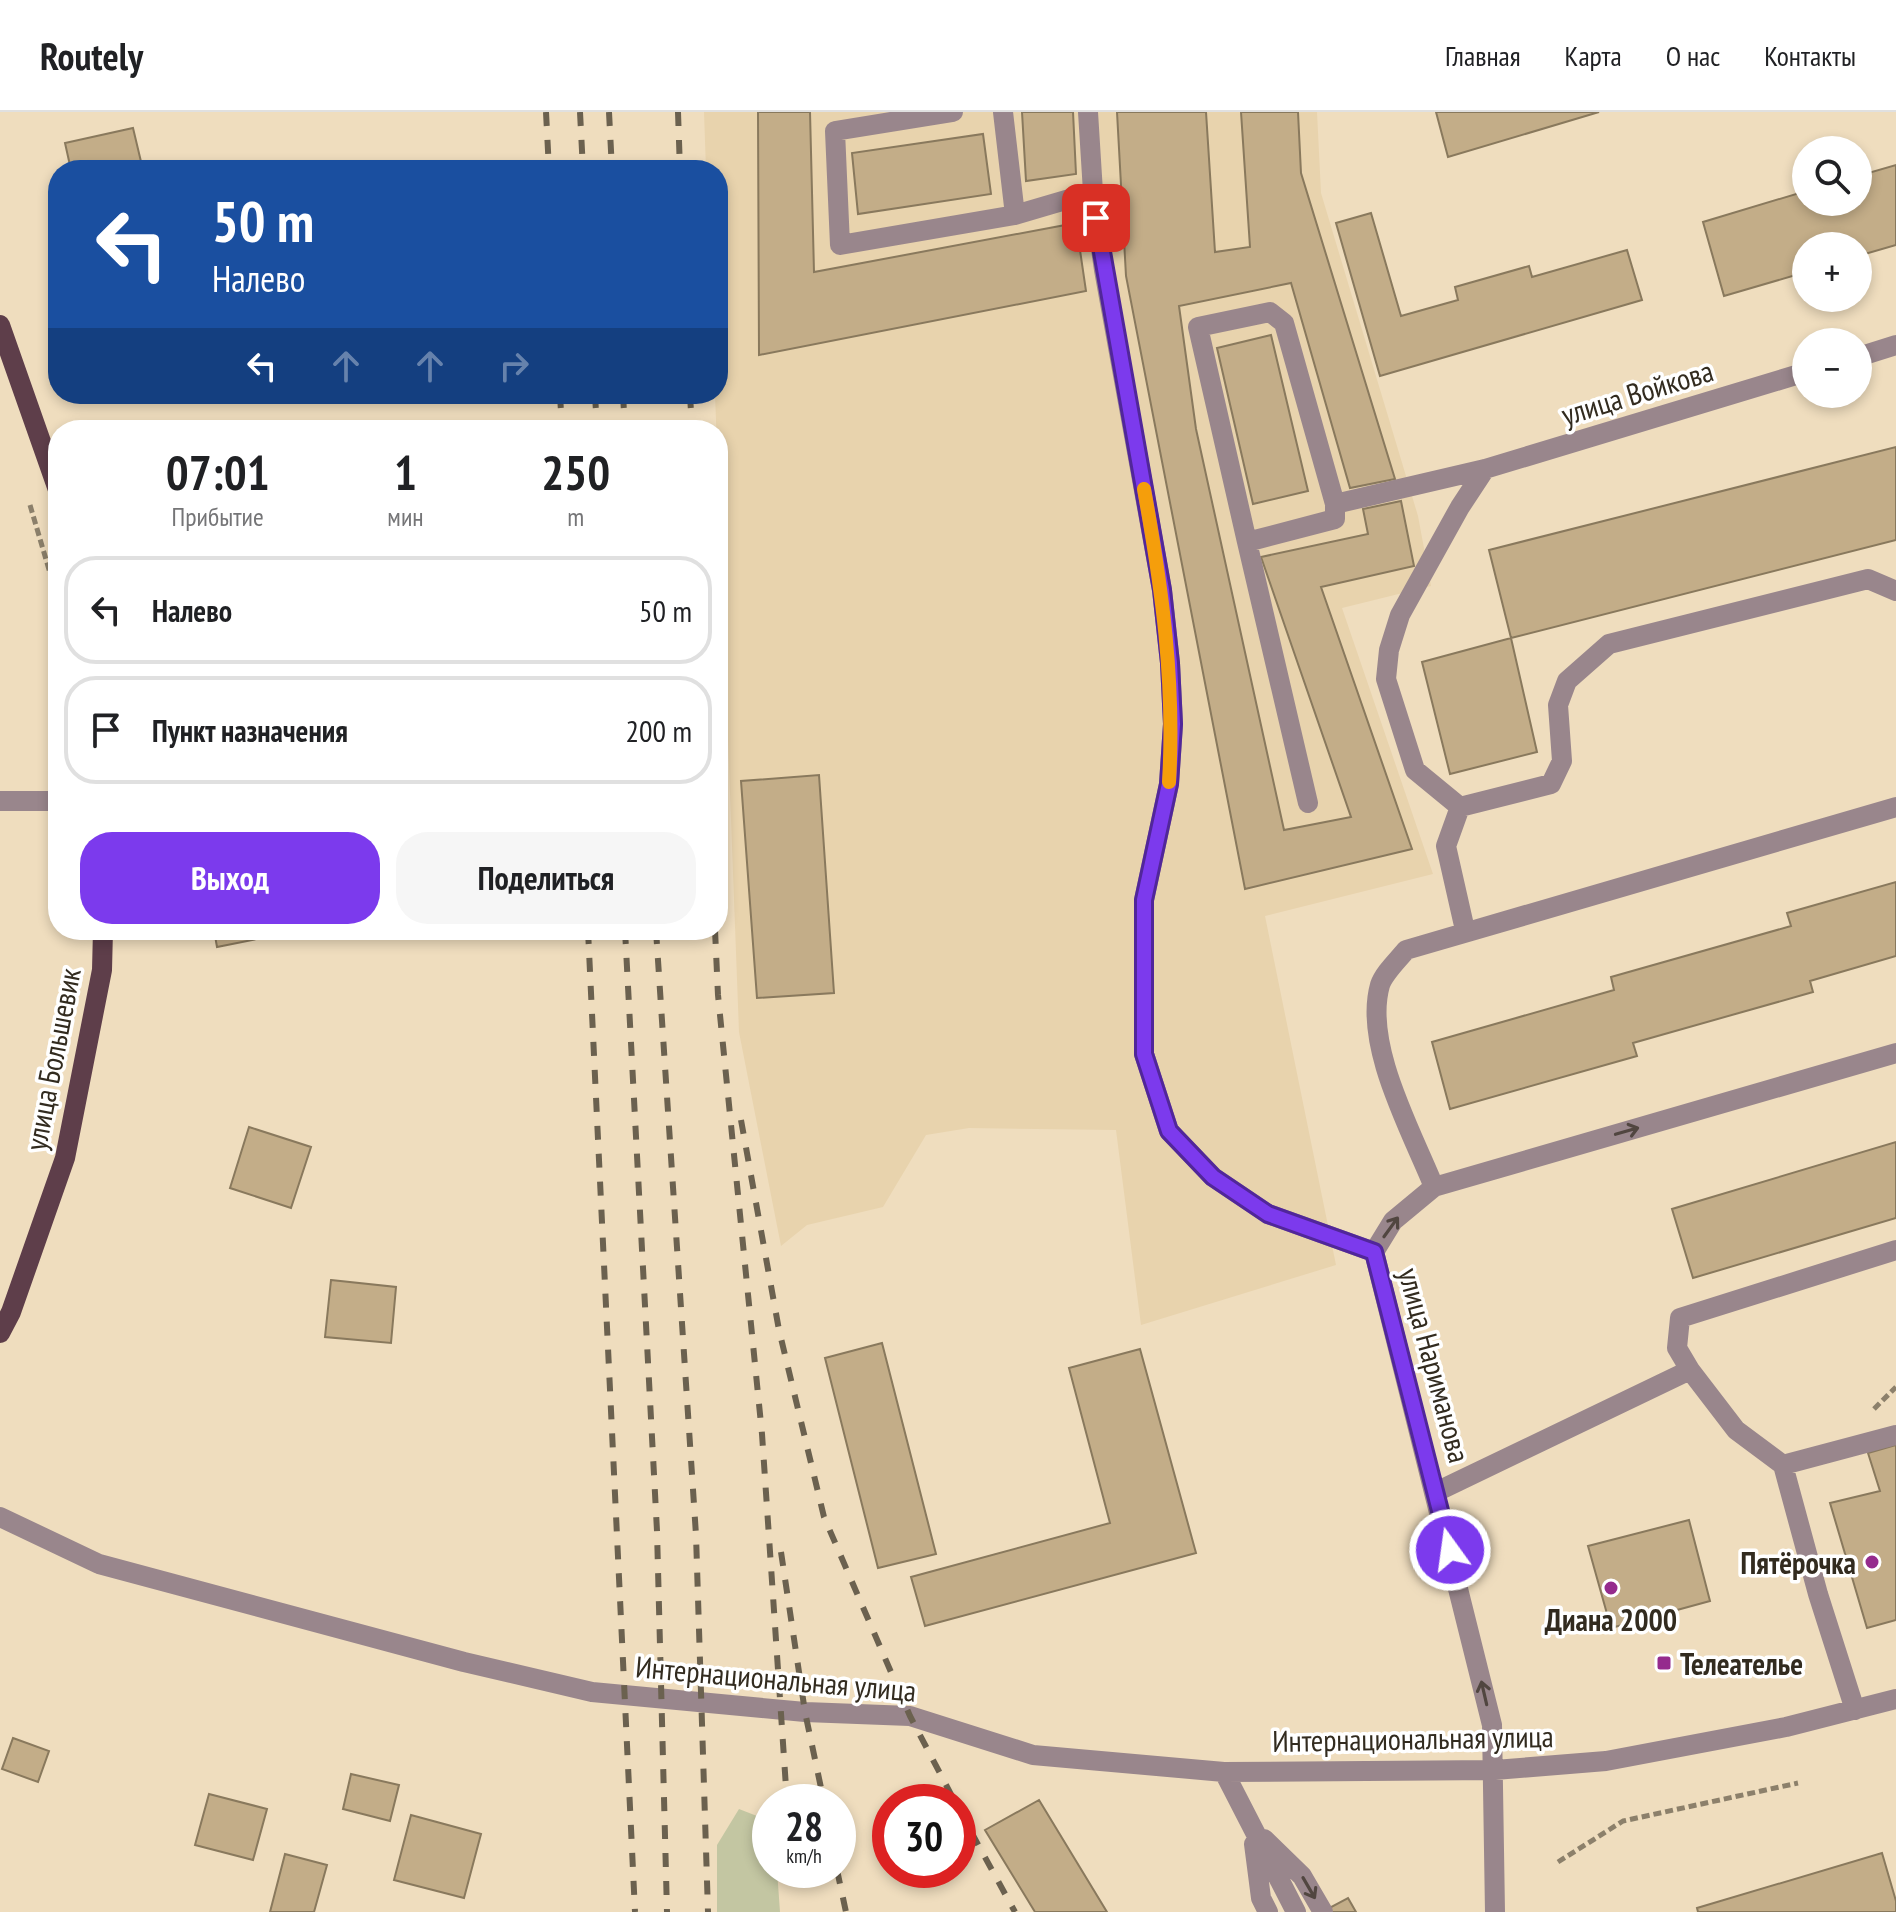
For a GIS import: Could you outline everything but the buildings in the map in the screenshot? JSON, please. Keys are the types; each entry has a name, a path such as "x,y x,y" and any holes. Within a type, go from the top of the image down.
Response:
{"main road":[{"path":"0,325 48,462"},
{"name":"улица Большевик","path":"0,1333 11,1312 65,1158 102,970 103,940"}],"street":[{"path":"953,112 835,131 840,245 1015,215 1093,192"},
{"path":"1003,112 1015,215"},
{"path":"1088,112 1093,192 1104,270 1162,590 1170,663 1173,724 1169,784 1144,900 1144,1054 1169,1131 1213,1177 1268,1214 1374,1252"},
{"path":"1247,542 1335,519 1335,504 1284,323 1270,312 1198,327 1247,542 1308,803"},
{"path":"1872,353 1896,345"},
{"name":"улица Войкова","path":"1335,504 1485,469 1792,376"},
{"path":"1460,807 1415,770 1386,679 1389,650 1400,615 1460,507 1485,469"},
{"path":"1460,807 1551,784 1562,761 1558,705 1567,681 1609,644 1868,579 1896,591"},
{"path":"0,801 48,801"},
{"path":"1460,807 1446,846 1465,930"},
{"path":"1434,1187 1393,1086 1376,1028 1380,983 1406,950 1465,930 1896,807"},
{"name":"улица Нариманова","path":"1495,1912 1492,1725 1374,1252 1393,1221 1434,1187 1896,1053"},
{"path":"1855,1710 1818,1594 1783,1465 1736,1430 1677,1348 1680,1318 1896,1250"},
{"path":"1436,1492 1690,1370"},
{"path":"1783,1465 1896,1435"},
{"name":"Интернациональная улица","path":"0,1517 99,1564 464,1662 592,1692 805,1712 910,1716 1033,1755 1224,1772 1495,1770 1606,1761 1786,1727 1896,1699"},
{"path":"1224,1772 1296,1912"},
{"path":"1252,1828 1261,1898 1268,1912"},
{"path":"1252,1828 1302,1876 1323,1912"}],"path":[{"path":"29,503 48,567"},
{"path":"1558,1862 1623,1821 1798,1783"}],"shaded area":[{"path":"704,112 1317,112 1321,193 1418,516 1431,586 1342,608 1433,874 1265,916 1336,1265 1141,1325 1116,1130 969,1128 926,1135 883,1207 807,1225 781,1246 739,1032 728,740 728,420 716,420 715,404 728,404 728,160 706,160"}],"green space":[{"path":"739,1809 752,1814 752,1888 778,1888 780,1912 717,1912 717,1845"}],"railway":[{"path":"546,112 548,160"},
{"path":"580,112 582,160"},
{"path":"609,112 611,160"},
{"path":"678,112 680,160"},
{"path":"561,404 561,420"},
{"path":"596,404 596,420"},
{"path":"624,404 624,420"},
{"path":"691,404 691,420"},
{"path":"588,940 635,1912"},
{"path":"626,940 657,1531 667,1912"},
{"path":"657,940 696,1535 708,1912"},
{"path":"715,940 718,995 762,1434 786,1784"},
{"path":"741,1120 779,1330 824,1517 910,1716 946,1784"},
{"path":"781,1552 805,1712 820,1784"},
{"path":"976,1841 1015,1912"},
{"path":"841,1888 846,1912"}],"slow traffic":[{"path":"1144,489 1162,590 1170,663 1173,724 1169,782"}],"place":[{"name":"Пятёрочка","path":"1872,1562"},
{"name":"Диана 2000","path":"1611,1588"},
{"name":"Телеателье","path":"1664,1663"}],"route":[{"path":"1096,218 1162,590 1170,663 1173,724 1169,784 1144,900 1144,1054 1169,1131 1213,1177 1268,1214 1374,1252 1450,1550"}]}
